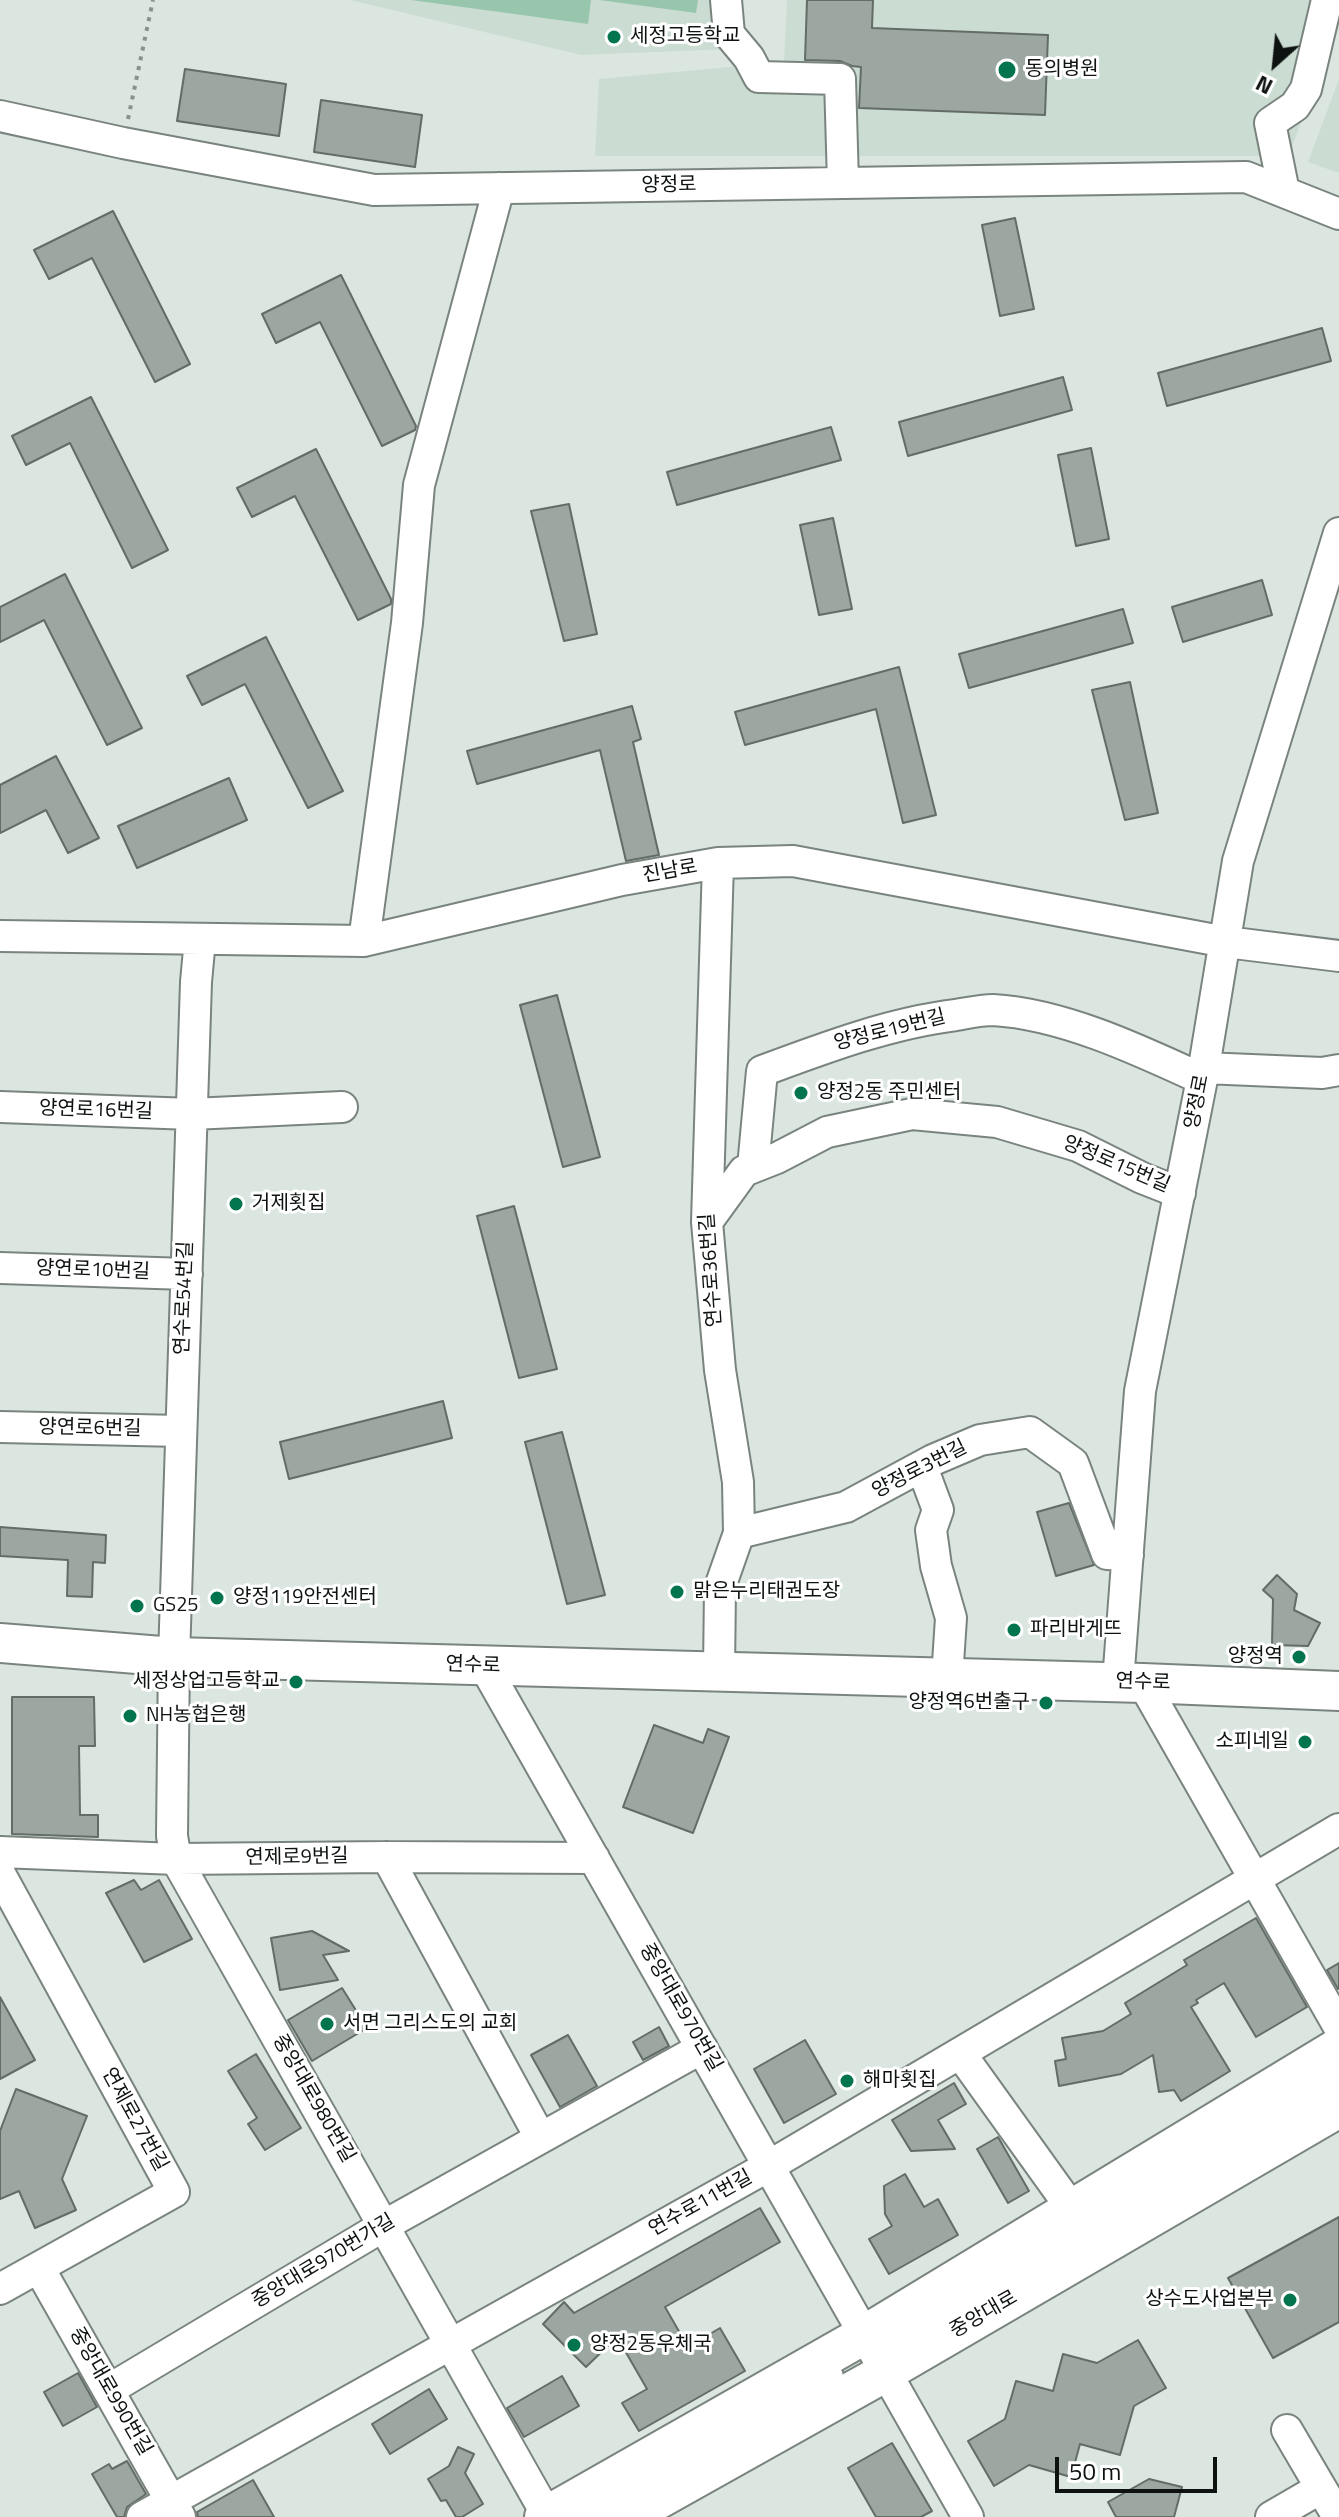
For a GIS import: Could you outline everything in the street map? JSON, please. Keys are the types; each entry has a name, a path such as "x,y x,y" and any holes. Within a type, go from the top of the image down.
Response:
{"main road":[{"name":"연수로","path":"0,1643 174,1657 1131,1682 1339,1691"},
{"name":"중앙대로","path":"627,2517 875,2352 1072,2209 1339,2047"},
{"name":"중앙대로","path":"546,2516 875,2352 1339,2108"}],"street":[{"path":"726,0 729,34 749,58 759,77 840,79 843,183"},
{"path":"1284,192 1270,123 1295,106 1306,89 1327,0"},
{"name":"양정로","path":"0,116 123,143 374,190 1246,177 1339,214"},
{"path":"364,941 407,623 419,485 499,188"},
{"name":"양정로","path":"1131,1682 1128,1555 1140,1391 1203,1074 1238,861 1339,533"},
{"name":"진남로","path":"0,936 364,941 622,880 718,863 793,861 1226,942 1339,956"},
{"name":"연수로36번길","path":"718,863 707,1222 720,1370 738,1482 739,1533 720,1587 719,1672"},
{"name":"연수로54번길","path":"174,1657 196,982 200,939"},
{"name":"양정로19번길","path":"753,1167 762,1071 816,1051 929,1018 991,1010 1042,1017 1203,1074"},
{"path":"1203,1074 1322,1073 1339,1070"},
{"name":"양연로16번길","path":"0,1107 192,1114 342,1107"},
{"name":"양정로15번길","path":"707,1222 744,1171 827,1132 912,1114 997,1122 1078,1146 1180,1193"},
{"name":"양연로10번길","path":"0,1268 187,1274"},
{"name":"양연로6번길","path":"0,1427 180,1431"},
{"name":"양정로3번길","path":"739,1533 846,1507 980,1440 1030,1432 1073,1463 1107,1554 1128,1555"},
{"path":"922,1467 938,1510 931,1530 936,1566 951,1618 947,1678"},
{"name":"중앙대로980번길","path":"174,1657 172,1836 176,1859 385,2225 546,2516"},
{"name":"중앙대로970번길","path":"485,1667 968,2517"},
{"path":"1131,1682 1339,2027"},
{"name":"연수로11번길","path":"142,2517 176,2509 450,2346 769,2166 1339,1829"},
{"name":"연제로9번길","path":"0,1852 176,1859 594,1858"},
{"path":"387,1857 540,2137"},
{"name":"연제로27번길","path":"0,1874 174,2192 0,2289"},
{"name":"중앙대로970번가길","path":"110,2389 385,2225 702,2048"},
{"path":"960,2053 1072,2209"},
{"path":"588,2517 1339,2082"},
{"name":"중앙대로990번길","path":"39,2268 176,2509"},
{"path":"1287,2430 1338,2517"},
{"path":"1271,2517 1321,2488"}],"path":[{"path":"123,143 153,0"}],"shaded area":[{"name":"세정고등학교","path":"350,0 713,0 730,49 581,55"},
{"name":"동의병원","path":"787,0 1339,0 1339,28 1288,156 595,156 599,79 784,62"},
{"path":"1339,79 1339,173 1308,162"}],"green space":[{"path":"411,0 591,0 588,24"},
{"path":"599,0 698,0 696,13"}],"building":[{"path":"807,0 873,0 872,28 1048,35 1045,115 859,108 861,67 840,61 805,60"},
{"path":"185,69 286,84 279,136 177,121"},
{"path":"321,100 422,115 415,167 314,152"},
{"path":"113,211 190,364 155,382 92,258 49,279 34,250"},
{"path":"1015,218 1034,309 1000,316 982,225"},
{"path":"341,275 416,426 415,430 382,446 320,322 276,343 262,314"},
{"path":"1322,328 1331,361 1167,406 1158,373"},
{"path":"1063,377 1072,410 908,456 899,422"},
{"path":"91,397 168,550 132,568 70,443 26,465 12,436"},
{"path":"831,427 841,460 677,505 667,472"},
{"path":"1091,448 1109,539 1076,546 1058,455"},
{"path":"316,449 391,599 391,604 358,620 295,496 252,517 237,488"},
{"path":"569,504 597,634 564,641 531,511"},
{"path":"833,518 852,609 819,615 800,525"},
{"path":"65,574 142,728 107,745 44,620 0,642 0,607"},
{"path":"1262,580 1272,615 1183,642 1172,607"},
{"path":"1123,609 1133,643 969,688 959,654"},
{"path":"266,637 343,791 308,808 245,684 202,705 187,676"},
{"path":"899,667 936,815 903,823 876,709 745,745 735,712"},
{"path":"1130,682 1158,813 1125,820 1092,690"},
{"path":"632,706 641,739 633,742 659,855 626,861 600,750 477,784 467,751"},
{"path":"56,756 99,838 68,853 46,810 0,833 0,785"},
{"path":"229,778 247,820 137,868 118,826"},
{"path":"557,995 600,1157 563,1167 520,1005"},
{"path":"514,1206 557,1369 519,1378 477,1216"},
{"path":"443,1401 452,1438 289,1479 280,1442"},
{"path":"562,1432 605,1595 567,1604 525,1442"},
{"path":"1069,1503 1094,1565 1056,1576 1037,1512"},
{"path":"0,1527 106,1535 105,1563 93,1562 92,1597 67,1596 68,1560 0,1556"},
{"path":"1277,1575 1297,1594 1294,1610 1320,1623 1308,1646 1272,1645 1273,1599 1263,1590"},
{"path":"12,1697 94,1697 95,1746 79,1746 80,1815 98,1815 98,1837 12,1834"},
{"path":"654,1725 703,1743 708,1729 729,1737 693,1833 623,1807"},
{"path":"134,1880 141,1890 159,1880 192,1939 144,1962 106,1893"},
{"path":"1256,1918 1307,2007 1256,2037 1224,1983 1196,2000 1198,2003 1191,2007 1230,2071 1181,2101 1174,2090 1159,2092 1153,2055 1121,2074 1059,2086 1055,2061 1066,2059 1062,2038 1103,2031 1131,2014 1125,2003 1187,1965 1184,1960"},
{"path":"312,1931 349,1951 323,1955 338,1980 280,1990 271,1938"},
{"path":"1339,1963 1339,1988 1338,1989 1327,1970"},
{"name":"서면 그리스도의 교회","path":"342,1988 367,2028 312,2061 288,2020"},
{"path":"0,1997 35,2060 0,2079"},
{"path":"659,2027 669,2046 643,2060 633,2042"},
{"path":"568,2035 597,2086 560,2107 531,2055"},
{"path":"805,2040 836,2094 784,2123 754,2069"},
{"path":"256,2054 301,2128 265,2150 248,2124 257,2118 228,2071"},
{"path":"954,2083 966,2104 938,2120 955,2149 911,2151 892,2120"},
{"path":"16,2089 87,2116 62,2179 76,2210 35,2228 19,2191 0,2199 0,2131"},
{"path":"998,2137 1029,2191 1008,2203 977,2149"},
{"path":"905,2174 924,2207 938,2199 958,2235 889,2274 869,2239 892,2226 885,2214 884,2186"},
{"path":"760,2208 780,2242 665,2307 688,2347 720,2328 745,2371 639,2431 622,2403 647,2389 617,2337 586,2367 543,2324 564,2302 574,2313"},
{"name":"상수도사업본부","path":"1339,2217 1339,2322 1273,2358 1228,2278"},
{"path":"1138,2340 1166,2388 1134,2406 1120,2455 1080,2444 1071,2477 1029,2465 994,2486 968,2441 1005,2419 1016,2381 1053,2391 1063,2354 1097,2363"},
{"path":"78,2373 97,2407 63,2426 44,2392"},
{"path":"562,2376 579,2406 524,2437 507,2408"},
{"path":"429,2389 447,2419 390,2454 372,2424"},
{"path":"892,2443 932,2511 921,2517 876,2517 848,2468"},
{"path":"458,2447 474,2454 465,2473 483,2504 462,2517 456,2517 446,2500 441,2501 428,2479 449,2466"},
{"path":"127,2461 146,2494 127,2507 124,2517 117,2517 92,2474 109,2464 112,2469"},
{"path":"1149,2479 1182,2487 1174,2517 1116,2517 1108,2502"},
{"path":"253,2480 274,2517 198,2517 197,2512"}],"place":[{"name":"세정고등학교","path":"614,37"},
{"name":"동의병원","path":"1007,70"},
{"name":"양정2동 주민센터","path":"801,1093"},
{"name":"거제횟집","path":"236,1204"},
{"name":"맑은누리태권도장","path":"677,1592"},
{"name":"양정119안전센터","path":"217,1598"},
{"name":"GS25","path":"137,1606"},
{"name":"파리바게뜨","path":"1014,1630"},
{"name":"양정역","path":"1299,1657"},
{"name":"세정상업고등학교","path":"296,1682"},
{"name":"양정역6번출구","path":"1046,1703"},
{"name":"NH농협은행","path":"130,1716"},
{"name":"소피네일","path":"1305,1742"},
{"name":"서면 그리스도의 교회","path":"327,2024"},
{"name":"해마횟집","path":"847,2081"},
{"name":"상수도사업본부","path":"1290,2300"},
{"name":"양정2동우체국","path":"574,2345"}]}
